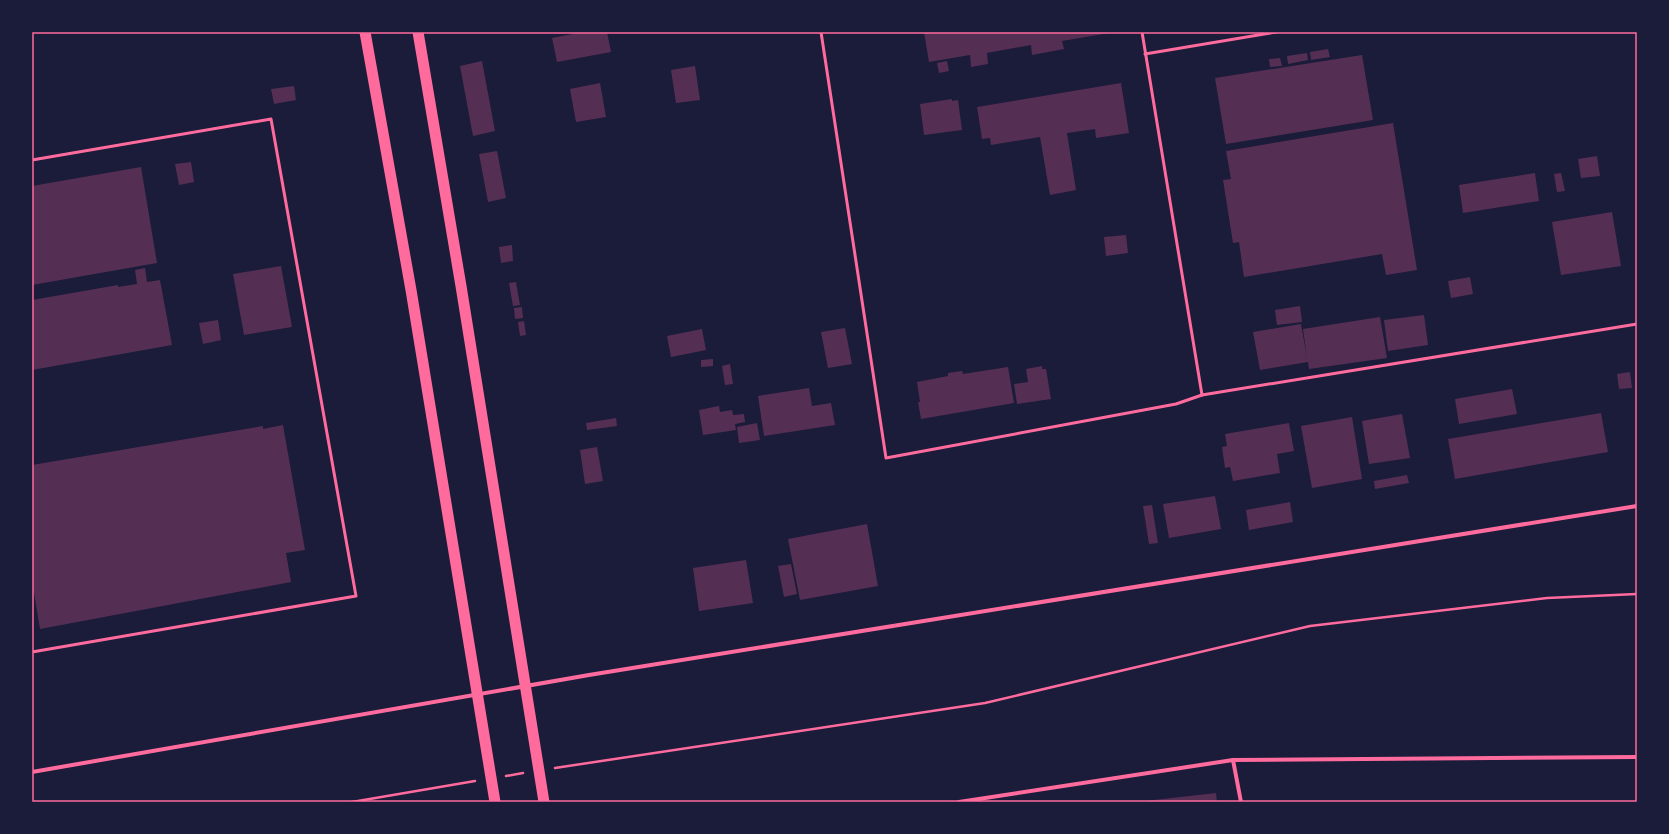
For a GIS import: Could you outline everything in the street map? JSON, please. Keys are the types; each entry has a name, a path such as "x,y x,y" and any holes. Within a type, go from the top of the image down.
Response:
{"highway":[{"path":"364,32 411,290 495,802"},
{"path":"418,32 461,286 544,802"}],"street":[{"path":"32,772 589,675 1637,506"},
{"path":"959,802 1233,760 1637,757"},
{"path":"1233,760 1241,802"}],"lane":[{"path":"821,32 886,458 1176,404 1202,395 1637,324"},
{"path":"1142,32 1202,395"},
{"path":"1145,54 1276,32"},
{"path":"32,160 271,119 356,596 32,652"}],"path":[{"path":"551,769 985,703 1310,626 1547,598 1637,594"},
{"path":"505,776 528,773"},
{"path":"352,802 482,780"}],"building":[{"path":"583,32 607,32 611,52 557,62 552,38"},
{"path":"924,32 1109,33 1062,41 1064,49 1032,55 1031,45 987,53 988,64 971,67 970,55 929,62"},
{"path":"1328,49 1330,57 1311,60 1310,52"},
{"path":"1307,53 1308,60 1288,64 1287,56"},
{"path":"1362,55 1373,120 1226,144 1215,78"},
{"path":"1280,58 1282,66 1270,67 1269,59"},
{"path":"482,61 495,131 473,136 460,66"},
{"path":"947,61 949,71 939,73 937,63"},
{"path":"695,66 700,100 676,103 671,70"},
{"path":"600,83 606,117 576,122 570,89"},
{"path":"1121,83 1129,133 1096,138 1095,129 1067,133 1076,190 1050,195 1040,137 991,145 990,138 982,139 977,107"},
{"path":"294,86 296,100 274,104 271,89"},
{"path":"952,99 952,101 958,100 962,130 924,135 920,104"},
{"path":"1393,123 1417,270 1386,275 1382,254 1244,277 1239,242 1233,243 1223,180 1231,179 1226,151"},
{"path":"497,151 506,198 488,202 479,154"},
{"path":"1597,156 1600,176 1581,178 1578,159"},
{"path":"191,162 194,182 179,185 175,164"},
{"path":"141,167 157,263 32,285 32,186"},
{"path":"1535,173 1539,201 1463,213 1459,185"},
{"path":"1561,173 1565,191 1557,192 1554,174"},
{"path":"1612,212 1621,266 1561,275 1552,222"},
{"path":"1126,235 1128,253 1106,256 1104,237"},
{"path":"512,245 513,261 501,263 499,247"},
{"path":"281,266 292,327 244,335 233,274"},
{"path":"145,268 147,282 160,280 172,345 32,370 32,300 118,285 118,287 137,284 135,270"},
{"path":"1470,277 1473,294 1451,298 1448,281"},
{"path":"516,282 520,305 513,306 509,283"},
{"path":"1300,306 1302,322 1277,325 1275,310"},
{"path":"522,307 523,318 515,319 514,308"},
{"path":"1424,315 1428,345 1388,351 1384,320"},
{"path":"1380,317 1387,358 1309,369 1308,362 1260,370 1253,332 1301,324 1307,358 1303,329"},
{"path":"218,320 221,340 203,344 199,323"},
{"path":"524,321 526,335 520,336 518,322"},
{"path":"845,328 852,364 828,368 821,332"},
{"path":"702,329 706,350 671,357 667,336"},
{"path":"713,359 713,366 701,367 701,360"},
{"path":"730,364 733,384 725,385 722,366"},
{"path":"1042,366 1042,369 1046,369 1051,399 1017,404 1014,384 1028,382 1026,369"},
{"path":"1008,367 1014,403 921,419 917,382 948,376 948,373 962,371 963,374"},
{"path":"1630,372 1632,388 1619,389 1617,374"},
{"path":"809,388 812,406 831,403 835,425 764,436 758,396"},
{"path":"1512,389 1517,414 1459,424 1455,399"},
{"path":"719,406 720,412 732,410 733,415 744,414 745,422 735,424 736,430 703,435 699,410"},
{"path":"1601,413 1608,452 1455,479 1448,439"},
{"path":"1402,414 1410,458 1369,464 1362,421"},
{"path":"1352,417 1362,479 1312,488 1301,426"},
{"path":"616,418 617,426 587,430 586,423"},
{"path":"757,423 760,440 739,443 737,427"},
{"path":"1289,423 1294,451 1277,454 1280,473 1233,481 1230,467 1225,468 1222,447 1227,446 1225,434"},
{"path":"283,425 305,550 286,553 291,582 40,629 34,593 32,593 32,465 263,426 263,429"},
{"path":"597,447 603,481 585,484 580,450"},
{"path":"1407,475 1409,483 1375,489 1374,481"},
{"path":"1215,496 1221,529 1169,538 1163,504"},
{"path":"1290,502 1293,522 1249,530 1246,510"},
{"path":"1152,505 1158,543 1149,544 1143,506"},
{"path":"867,524 878,586 800,600 788,539"},
{"path":"746,560 753,603 699,611 693,568"},
{"path":"791,564 797,594 784,597 778,566"},
{"path":"1216,793 1217,802 1145,802 1145,801"}]}
